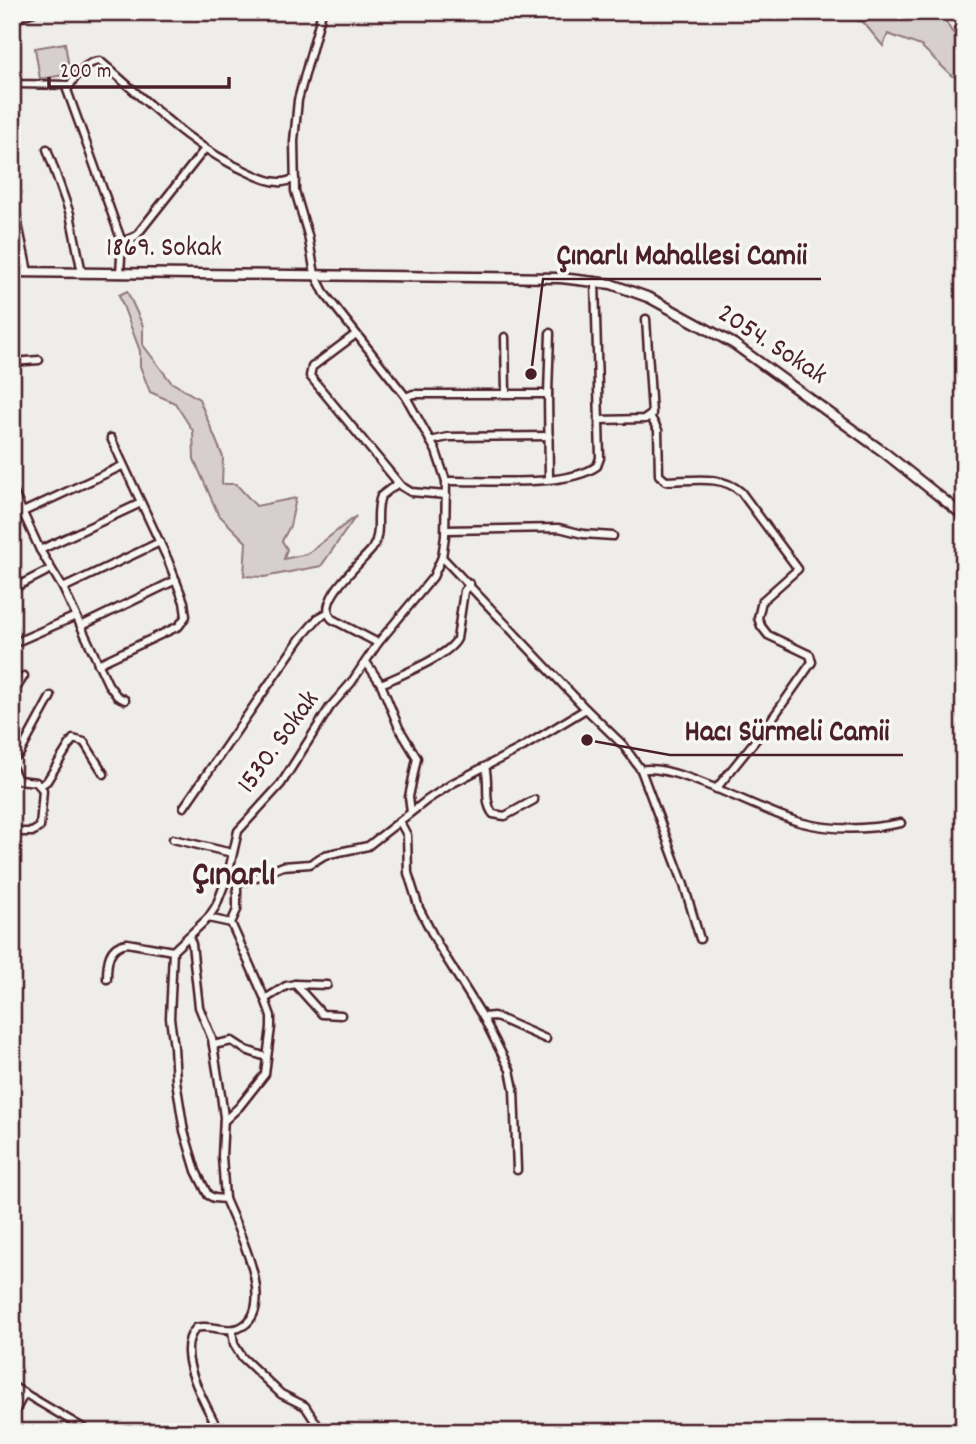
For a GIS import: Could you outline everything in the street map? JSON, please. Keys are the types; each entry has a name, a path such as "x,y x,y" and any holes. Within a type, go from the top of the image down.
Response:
{"main road":[{"name":"1869. Sokak","path":"12,272 315,274"},
{"name":"2054. Sokak","path":"315,274 561,278 595,281 650,298 734,344 885,453 964,516"}],"street":[{"path":"12,19 34,12"},
{"path":"315,274 308,235 295,191 294,141 298,100 322,12"},
{"path":"120,273 122,242 67,90 75,77 93,61 100,61 204,150 260,178 280,183 295,179"},
{"path":"12,81 18,84 70,85"},
{"path":"47,149 70,214 82,272"},
{"path":"122,242 136,236 204,150"},
{"path":"12,211 16,214 28,272"},
{"name":"1530. Sokak","path":"173,951 208,918 216,906 226,880 238,831 281,784 330,707 378,643 433,577 442,557 446,530 446,481 430,441 406,397 325,294 315,274"},
{"path":"446,481 549,479 579,475 597,466 600,458 595,281"},
{"path":"646,320 652,397 650,416 658,430 659,475 662,480 719,481 733,485 798,569 762,601 758,618 765,632 810,655 811,663 753,744 716,789"},
{"path":"549,479 550,333"},
{"path":"356,334 312,367 310,376 398,483 411,492 446,495"},
{"path":"505,337 506,393"},
{"path":"12,362 39,360"},
{"path":"406,397 413,394 548,394"},
{"path":"599,420 642,419 650,416"},
{"path":"430,441 448,437 549,436"},
{"path":"98,664 183,623 186,613 160,542 111,438"},
{"path":"23,512 122,466"},
{"path":"378,643 332,619 327,613 327,607 330,599 375,544 380,496 398,483"},
{"path":"12,489 40,550 63,588 98,664 113,690 125,700"},
{"path":"40,550 141,503"},
{"path":"446,530 559,528 583,534 612,536"},
{"path":"63,588 160,542"},
{"path":"442,557 623,745 641,770 684,885 700,939"},
{"path":"12,589 51,569"},
{"path":"81,626 176,580"},
{"path":"381,684 416,669 455,644 464,591 470,584"},
{"path":"184,807 300,639 318,618 327,613"},
{"path":"12,644 76,616"},
{"path":"366,662 381,684 399,728 417,758 409,797 411,812"},
{"path":"12,695 24,676"},
{"path":"12,758 20,753 51,696"},
{"path":"226,880 247,881 283,866 310,864 325,855 368,846 453,783 523,747 586,709"},
{"path":"41,785 47,781 73,739 84,742 104,774"},
{"path":"12,767 18,780 41,785"},
{"path":"485,767 488,778 487,804 493,814 505,816 534,800"},
{"path":"641,770 656,768 788,819 812,825 863,828 901,823"},
{"path":"12,832 32,832 40,827 41,785"},
{"path":"400,822 407,835 408,873 419,908 438,945 483,1017 512,1076 517,1170"},
{"path":"173,839 232,853"},
{"path":"224,1122 265,1074 271,1016 231,923 237,910 237,880"},
{"path":"208,918 231,923"},
{"path":"189,937 199,1007 213,1045 224,1122 222,1156 225,1199 252,1264 256,1297 250,1319 244,1325 232,1330 201,1326 192,1331 189,1341 191,1374 219,1432"},
{"path":"107,979 109,957 113,948 120,944 173,951 170,1018 184,1131 196,1171 208,1195 225,1199"},
{"path":"295,984 322,1014 341,1015"},
{"path":"265,999 286,986 327,985"},
{"path":"483,1017 494,1016 546,1039"},
{"path":"213,1045 232,1041 246,1050 266,1057"},
{"path":"232,1330 234,1344 242,1357 281,1394 305,1406 322,1432"},
{"path":"12,1386 90,1432"},
{"path":"12,1416 25,1393"}],"shaded area":[{"path":"835,12 940,12 952,32 964,38 964,77 952,76 921,46 888,34 883,46 863,22 836,15"},
{"path":"65,43 70,74 40,79 35,48"},
{"path":"127,291 143,326 143,345 171,382 199,399 223,457 222,484 236,484 256,506 296,498 290,526 282,541 287,549 284,559 307,554 356,516 321,566 264,577 244,576 246,542 218,514 194,459 193,431 175,403 150,392 140,366 140,351 119,295"}],"place":[{"name":"Çınarlı Mahallesi Camii","path":"531,374"},
{"name":"Hacı Sürmeli Camii","path":"587,740"}],"district":[{"name":"Çınarlı","path":"234,877"}]}
